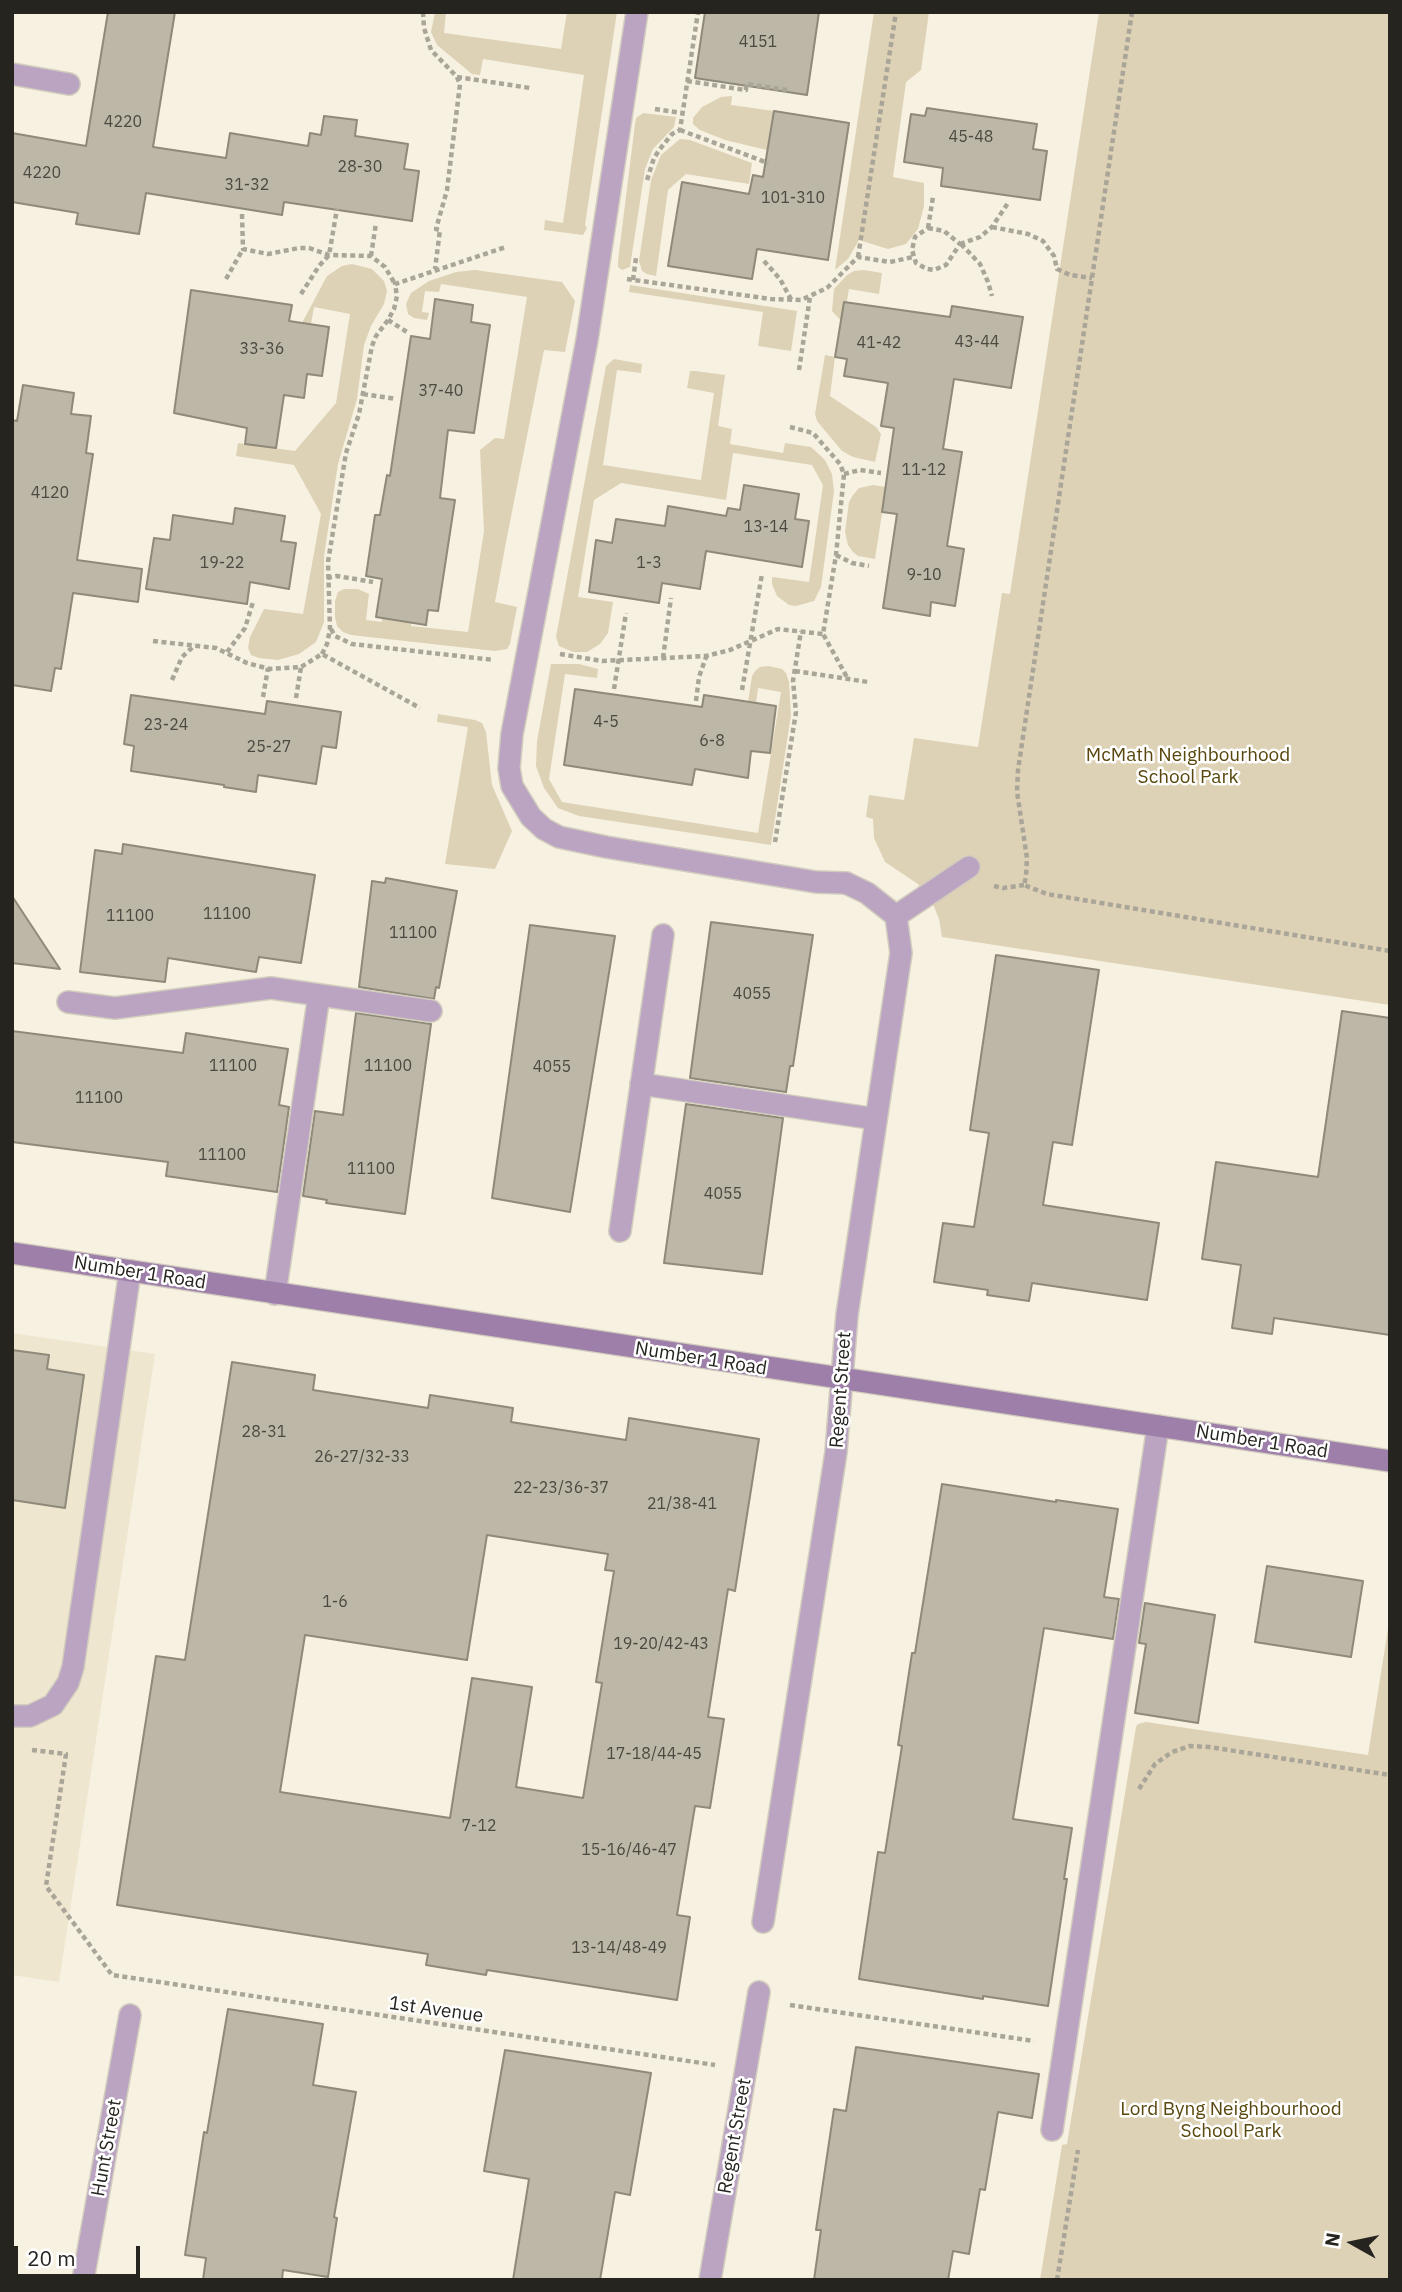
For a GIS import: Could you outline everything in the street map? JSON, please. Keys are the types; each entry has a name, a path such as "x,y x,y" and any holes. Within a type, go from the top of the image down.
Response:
{"street":[{"path":"637,12 587,340 512,734 509,768 512,786 531,817 544,829 559,837 816,881 846,883 867,893 896,916 970,867"},
{"path":"12,74 69,83"},
{"name":"Regent Street","path":"762,1922 836,1452 846,1315 901,953 896,916"},
{"path":"620,1231 663,935"},
{"path":"68,1002 115,1008 271,988 432,1011"},
{"path":"275,1293 319,995"},
{"path":"641,1084 876,1119"},
{"name":"Number 1 Road","path":"12,1253 1390,1461"},
{"path":"12,1716 30,1716 53,1705 68,1683 73,1667 130,1271"},
{"path":"1052,2130 1158,1426"},
{"name":"Regent Street","path":"710,2280 758,1996"},
{"name":"Hunt Street","path":"83,2280 131,2015"}],"path":[{"path":"423,12 424,28 431,50 457,77 460,84 447,190 436,229 440,230 435,269"},
{"path":"645,188 654,158 665,142 680,130 698,12"},
{"path":"622,278 771,299 810,297 827,288 858,257 896,12"},
{"path":"1024,885 1027,858 1017,792 1018,771 1132,12"},
{"path":"457,77 530,88"},
{"path":"687,81 746,90 747,84 787,90"},
{"path":"680,130 768,163"},
{"path":"928,228 933,198"},
{"path":"992,296 980,264 960,244 944,231 928,228 915,237 912,243 913,257 921,267 934,270 946,265 960,244 980,237 992,227 1009,203"},
{"path":"301,294 329,255 337,209"},
{"path":"226,279 243,249 242,214"},
{"path":"371,256 376,223"},
{"path":"992,227 1028,234 1043,241 1054,256 1056,268 1070,275 1092,278"},
{"path":"396,284 506,247"},
{"path":"153,641 216,648 247,663 268,668 301,667 322,654 327,644 330,629 327,578 346,453 359,414 372,346 388,320 397,296 396,284 385,267 371,256 329,255 309,248 268,254 243,249"},
{"path":"633,279 636,253"},
{"path":"858,257 890,262 913,257"},
{"path":"764,261 780,279 792,300"},
{"path":"799,370 810,297"},
{"path":"388,320 407,332"},
{"path":"363,394 396,399"},
{"path":"790,427 813,433 840,464 844,474 836,555 823,634 848,679"},
{"path":"844,474 860,470 881,473"},
{"path":"836,555 852,563 869,566"},
{"path":"742,690 761,574"},
{"path":"327,578 337,576 373,582"},
{"path":"663,658 671,598"},
{"path":"227,652 245,628 253,603"},
{"path":"614,689 626,613"},
{"path":"549,652 601,661 706,656 719,654 778,628 823,634"},
{"path":"330,629 335,636 352,644 524,663"},
{"path":"774,850 796,712 793,681 801,631"},
{"path":"172,680 182,657 196,645"},
{"path":"322,654 420,708"},
{"path":"696,701 699,677 706,656"},
{"path":"296,698 301,667"},
{"path":"263,697 268,668"},
{"path":"795,671 869,682"},
{"path":"996,887 1024,885 1046,894 1390,951"},
{"path":"1136,1794 1144,1778 1156,1764 1172,1752 1190,1746 1390,1775"},
{"name":"1st Avenue","path":"26,1749 66,1754 46,1885 112,1975 719,2066"},
{"path":"758,1996 1065,2046"},
{"path":"1057,2280 1079,2144"}],"shaded area":[{"path":"12,1333 155,1354 59,1982 12,1975"}],"green space":[{"path":"435,12 446,12 444,33 561,49 567,12 617,12 585,225 587,228 583,235 544,230 545,220 563,223 584,75 483,59 480,75 472,74 437,45 431,32"},
{"path":"874,12 929,12 921,70 906,82 893,177 924,183 924,206 918,229 906,244 888,249 859,240 848,259 835,270"},
{"name":"McMath Neighbourhood School Park","path":"1099,12 1390,12 1390,1005 942,937 933,904 918,884 885,862 874,838 873,819 866,817 869,795 904,800 914,738 978,747 1002,593 1010,594"},
{"path":"732,96 731,105 774,111 767,150 725,140 700,130 693,124 693,118 702,107 721,97"},
{"path":"643,113 676,117 674,127 653,149 645,169 630,267 622,270 618,267 618,261 635,124 636,118"},
{"path":"680,139 690,140 752,163 749,184 686,174 668,190 656,276 642,271 639,261 651,180 661,155"},
{"path":"352,264 372,269 384,281 387,291 384,304 364,345 357,399 338,464 324,556 324,622 316,642 299,654 278,660 259,658 251,655 248,648 250,637 264,609 303,614 321,514 294,465 236,456 238,443 295,451 336,403 350,314 314,307 311,324 302,323 327,276 342,266"},
{"path":"475,270 562,282 575,301 565,352 544,350 506,542 495,602 517,607 510,644 507,649 495,651 351,635 337,626 335,617 335,601 338,592 344,589 358,589 369,594 366,620 382,622 382,618 411,622 411,626 468,632 484,531 480,450 495,438 504,439 527,297 441,284 439,292 425,291 422,312 429,313 427,320 408,314 406,304 411,293 429,281 456,272"},
{"path":"864,270 882,273 879,294 849,289 843,323 832,311 834,289 847,275"},
{"path":"630,285 797,311 791,351 758,346 763,312 629,292"},
{"path":"825,355 835,357 830,396 876,427 881,434 875,462 853,457 842,451 817,421 815,414"},
{"path":"614,359 642,364 641,373 617,370 603,465 701,480 714,393 687,388 690,371 725,375 718,426 732,429 730,444 783,453 785,443 811,447 825,460 832,474 834,491 821,587 814,601 789,605 777,596 772,577 809,582 823,485 812,465 733,453 726,500 621,483 594,500 578,597 613,602 608,633 600,644 587,652 573,652 559,646 556,637 606,366"},
{"path":"873,485 886,487 875,559 858,556 853,552 845,532 849,502 853,495 859,488"},
{"path":"551,664 579,664 598,669 597,678 565,674 549,779 562,802 758,833 781,692 758,688 756,703 748,702 755,671 768,666 782,669 789,682 791,715 771,845 579,816 558,808 544,788 536,766 537,741"},
{"path":"438,714 475,720 482,723 486,732 492,785 512,831 495,869 445,864 468,727 437,722"},
{"name":"Lord Byng Neighbourhood School Park","path":"1390,1616 1390,2280 1040,2280 1062,2145 1067,2144 1136,1727 1146,1722 1368,1755"}],"building":[{"path":"108,12 175,12 153,147 226,158 230,133 308,146 310,133 321,135 324,116 357,120 355,136 408,144 404,169 419,171 412,221 284,202 282,215 146,193 139,234 76,224 78,213 12,202 12,133 86,146"},
{"path":"705,12 819,12 807,95 695,78"},
{"path":"927,108 1037,124 1033,149 1047,151 1040,200 941,186 943,168 904,162 911,114 925,116"},
{"path":"774,111 849,123 828,260 757,249 752,279 668,266 682,182 749,194 753,175 763,177"},
{"path":"191,290 292,305 289,321 329,327 322,376 307,374 304,398 284,395 276,448 245,444 247,428 174,413"},
{"path":"435,299 473,305 471,322 490,325 474,433 448,430 440,498 455,500 438,611 428,610 426,625 376,617 382,579 366,576 375,515 380,515 387,475 390,476 411,336 430,339"},
{"path":"844,302 950,317 952,306 1023,317 1011,388 954,379 943,449 962,452 947,546 964,549 955,606 931,602 930,616 883,608 897,514 882,512 894,428 881,426 888,383 844,376 847,359 835,357"},
{"path":"23,385 74,393 71,414 91,416 86,453 93,454 77,560 142,569 138,602 73,593 61,669 55,668 51,691 12,685 12,420 17,421"},
{"path":"744,485 799,494 795,519 809,521 802,567 706,551 700,589 662,583 659,603 589,592 596,540 612,543 616,519 665,526 668,506 726,516 728,508 740,510"},
{"path":"235,508 285,516 281,541 296,543 289,589 250,582 247,604 146,589 154,538 170,540 173,515 233,524"},
{"path":"575,689 702,707 704,695 776,706 770,753 751,751 748,778 695,769 692,785 564,765"},
{"path":"131,695 265,714 267,701 341,712 336,748 322,746 316,784 258,775 256,792 131,771 134,746 124,744"},
{"path":"123,844 315,875 301,963 259,957 256,972 168,958 165,982 80,972 95,850 122,854"},
{"path":"386,878 457,891 439,988 436,987 434,999 359,987 372,881 385,883"},
{"path":"12,896 60,969 12,963"},
{"path":"711,922 813,935 793,1066 790,1066 786,1092 690,1078"},
{"path":"530,925 615,936 570,1212 492,1198"},
{"path":"996,955 1099,970 1072,1145 1053,1142 1043,1205 1159,1223 1147,1300 1032,1283 1029,1301 987,1295 988,1290 934,1282 943,1223 974,1227 989,1133 970,1130"},
{"path":"1342,1011 1390,1018 1390,1335 1274,1318 1272,1334 1232,1328 1241,1265 1202,1259 1216,1162 1318,1177"},
{"path":"356,1013 431,1024 405,1214 326,1203 327,1200 303,1196 315,1111 343,1115"},
{"path":"12,1031 183,1053 186,1033 288,1049 279,1105 289,1107 277,1192 166,1176 168,1162 12,1142"},
{"path":"686,1104 783,1118 762,1274 664,1263"},
{"path":"12,1350 49,1355 47,1369 84,1375 65,1508 12,1500"},
{"path":"232,1362 315,1375 313,1390 428,1408 430,1395 513,1408 511,1422 626,1440 629,1418 759,1439 735,1591 728,1589 708,1717 724,1719 710,1808 695,1806 677,1915 690,1917 677,2000 487,1970 486,1975 426,1965 428,1954 117,1905 156,1656 185,1660","holes":["487,1535 608,1554 605,1570 614,1571 596,1682 602,1683 583,1798 516,1787 532,1687 472,1678 450,1818 280,1792 305,1635 467,1660"]},
{"path":"942,1484 1118,1509 1104,1597 1119,1599 1113,1639 1044,1628 1013,1819 1072,1828 1048,2006 983,1996 983,1999 859,1979 878,1852 885,1853 902,1746 898,1745 912,1653 915,1653"},
{"path":"1267,1566 1363,1581 1351,1657 1255,1642"},
{"path":"1145,1603 1215,1615 1198,1723 1135,1713 1146,1644 1139,1643"},
{"path":"228,2009 323,2024 313,2085 356,2092 334,2217 337,2218 328,2277 283,2270 282,2280 203,2280 206,2258 185,2255 204,2132 207,2133"},
{"path":"856,2047 1039,2074 1032,2118 998,2112 985,2190 980,2189 969,2254 953,2251 948,2280 814,2280 821,2230 816,2230 834,2109 846,2111"},
{"path":"505,2050 651,2073 630,2195 615,2192 600,2280 513,2280 529,2179 484,2171"}]}
